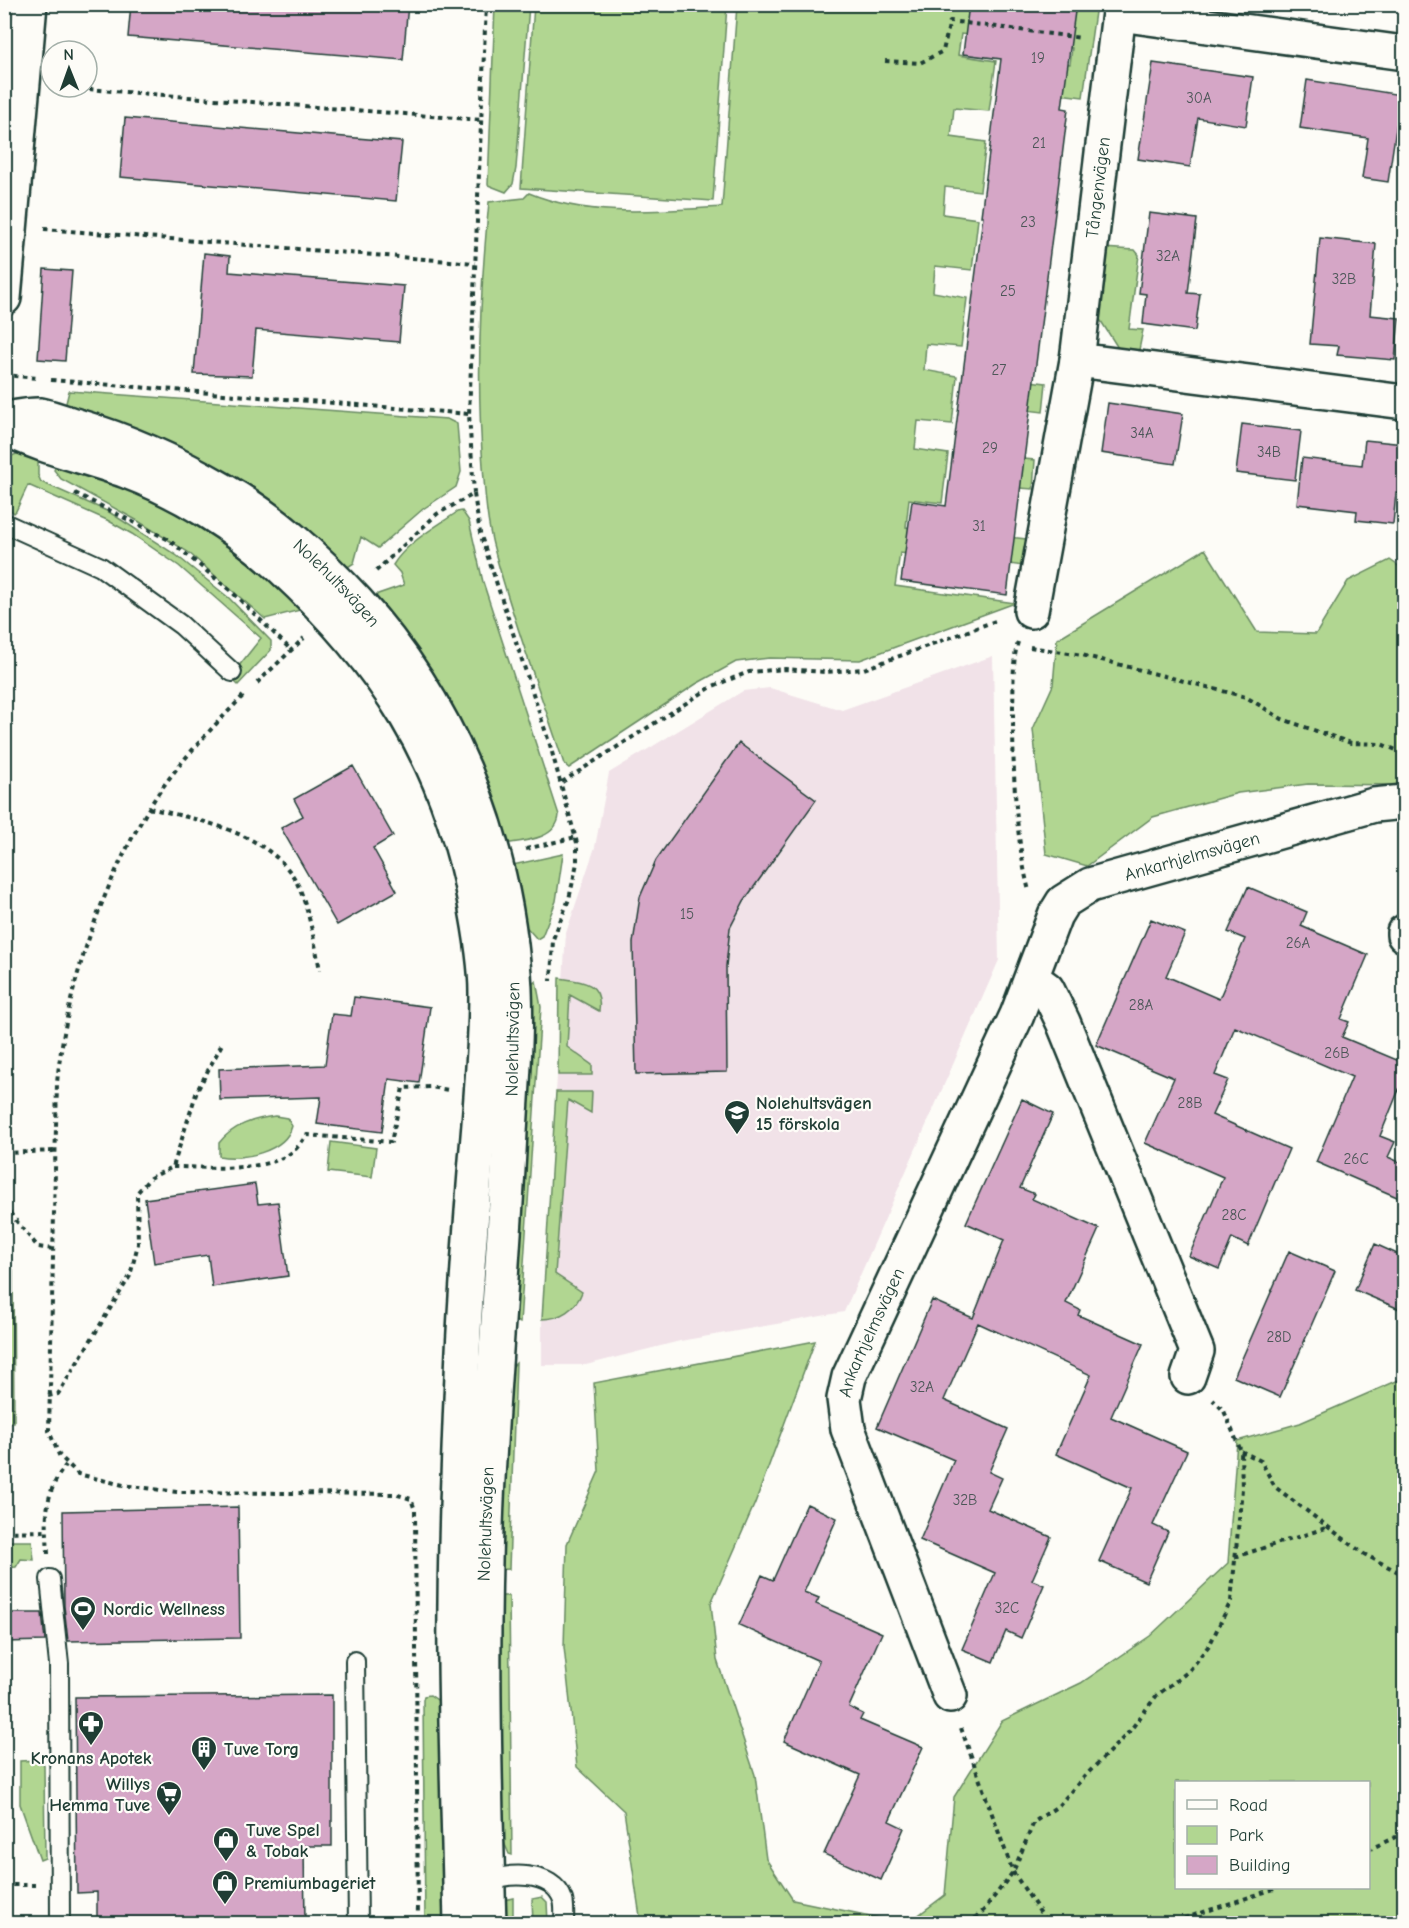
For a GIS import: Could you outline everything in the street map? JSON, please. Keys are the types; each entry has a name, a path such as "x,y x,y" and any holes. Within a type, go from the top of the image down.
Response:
{"street":[{"path":"4,298 30,4"},
{"path":"1118,20 1404,53"},
{"name":"Tångenvägen","path":"1031,610 1077,360 1118,20"},
{"path":"1077,360 1404,402"},
{"name":"Nolehultsvägen","path":"4,419 38,414 95,431 203,478 243,502 282,530 335,579 384,633 443,722 471,784 491,843 507,912 515,982 513,1078 489,1446 469,1900"},
{"name":"Nolehultsvägen","path":"4,426 31,442 73,452 132,473 192,504 241,534 326,611 389,688 418,734 448,797 468,864 479,921 486,992 464,1325 456,1531 455,1660 469,1900 489,1923"},
{"name":"Ankarhjelmsvägen","path":"950,1696 848,1429 844,1399 849,1377 1032,978 1055,915 1063,902 1090,885 1374,805 1404,802"},
{"path":"1032,978 1047,989 1063,1022 1197,1351 1188,1377"}],"lane":[{"path":"4,524 101,567 181,625 231,672"},
{"path":"50,1579 59,1664 60,1923"},
{"path":"355,1661 358,1923"},
{"path":"469,1900 520,1875 545,1880 559,1891 564,1902 564,1923"}],"path":[{"path":"373,574 438,514 474,494 469,414 486,4"},
{"path":"885,61 920,63 943,51 950,21 1118,20"},
{"path":"99,90 481,120"},
{"path":"9,226 474,263"},
{"path":"4,375 469,414"},
{"path":"56,420 62,381"},
{"path":"69,489 168,540 232,592 291,650"},
{"path":"1031,610 1017,645 1014,750 1023,866 1034,899 1038,905 1055,915"},
{"path":"562,782 713,686 749,672 785,669 825,672 864,669 1031,610"},
{"path":"309,633 228,712 149,808 103,901 72,990 61,1040 57,1083 48,1395 49,1431 58,1455 66,1465 90,1478 177,1492 395,1494 411,1499 415,1510 418,1923"},
{"path":"1017,645 1082,655 1246,697 1282,718 1351,743 1381,744 1404,753"},
{"path":"149,808 222,826 274,855 294,877 308,917 320,970"},
{"path":"173,1167 197,1091 222,1044"},
{"path":"48,1395 58,1394 130,1276 138,1244 137,1193 150,1178 173,1167 239,1167 268,1162 291,1153 307,1135 392,1142 403,1088 430,1087 456,1090"},
{"path":"4,1153 55,1151"},
{"path":"4,1206 38,1247 54,1249"},
{"path":"968,1923 984,1910 1013,1872 1034,1822 1058,1806 1129,1732 1157,1695 1189,1671 1210,1644 1231,1601 1242,1489 1241,1451 1224,1411 1188,1377"},
{"path":"1241,1451 1261,1461 1275,1487 1364,1554 1404,1575"},
{"path":"50,1579 47,1531 48,1495 55,1479 66,1465"},
{"path":"1235,1557 1329,1527"},
{"path":"4,1532 47,1531"},
{"path":"950,1696 1013,1872 1048,1923"},
{"path":"1370,1849 1404,1833"},
{"path":"1167,1923 1271,1889"}],"shaded area":[{"name":"Nolehultsvägen 15 förskola","path":"993,656 999,960 844,1312 680,1341 586,1365 542,1365 542,1315 566,933 595,847 609,773 743,691 770,688 842,710"}],"green space":[{"path":"1028,4 1080,10 1081,5 1096,5 1083,97 1059,94 1041,61 1070,64 1072,48 961,34 958,55 996,61 989,111 954,108 951,137 986,142 980,191 945,187 943,214 978,219 972,270 935,266 933,292 967,298 961,347 926,344 924,370 957,376 952,424 918,421 915,449 948,454 942,503 909,499 906,527 940,531 935,557 900,553 895,586 1015,603 860,660 769,658 736,662 696,684 569,768 564,764 519,632 502,579 488,520 481,433 479,367 483,268 489,202 524,198 529,193 576,206 624,211 722,207 737,5"},
{"path":"495,5 529,5 516,168 513,184 506,192 488,185"},
{"path":"534,5 727,5 713,201 521,188"},
{"path":"1102,248 1135,250 1139,255 1129,329 1143,330 1139,350 1118,348 1094,310"},
{"path":"1012,379 1046,383 1043,412 1002,407"},
{"path":"69,391 447,419 457,424 461,472 456,487 423,509 378,548 361,537 354,563 343,570 64,411"},
{"path":"19,453 28,454 38,460 38,475 41,482 109,512 176,555 229,598 271,641 271,650 238,685 230,677 261,638 179,566 107,520 28,485 14,513 5,505 5,472 9,457"},
{"path":"1000,457 1035,460 1033,489 992,486"},
{"path":"60,459 196,516 312,607 265,619 188,552 138,521 61,479 54,470"},
{"path":"462,511 469,521 483,582 559,815 552,830 529,840 503,844 372,600 378,594 404,585 400,573 393,565 399,557 413,543 457,512"},
{"path":"992,535 1026,539 1023,566 981,560"},
{"path":"1205,549 1257,632 1316,634 1348,581 1390,560 1404,570 1404,785 1308,784 1238,793 1153,817 1087,866 1046,854 1033,729 1053,685 1057,639"},
{"path":"563,854 556,901 542,936 537,939 522,922 508,866"},
{"path":"559,978 583,982 598,994 599,1011 570,995 567,1047 592,1065 592,1075 558,1075"},
{"path":"536,981 541,1007 520,1323 508,1318 527,988"},
{"path":"556,1092 592,1092 591,1113 568,1100 555,1274 582,1292 576,1303 566,1312 549,1319 542,1319"},
{"path":"275,1116 287,1118 292,1126 288,1135 281,1142 262,1153 250,1156 219,1156 219,1143 237,1127 251,1121"},
{"path":"331,1142 376,1148 372,1177 328,1172"},
{"path":"4,1270 13,1270 14,1422 5,1422"},
{"path":"815,1341 755,1503 711,1603 717,1660 755,1775 766,1859 793,1900 904,1923 641,1923 624,1811 577,1767 564,1647 567,1544 599,1471 594,1383"},
{"path":"516,1363 509,1569 495,1570 506,1373"},
{"path":"1404,1379 1404,1923 908,1923 945,1895 954,1797 1002,1721 1081,1683 1150,1636 1228,1563 1237,1441 1300,1423"},
{"path":"5,1541 32,1541 34,1560 21,1559 16,1567 5,1568"},
{"path":"493,1596 509,1596 512,1855 509,1854 500,1833"},
{"path":"430,1695 440,1702 450,1923 425,1923 423,1700 424,1696"},
{"path":"39,1760 44,1765 45,1858 40,1860 20,1804 20,1761"},
{"path":"542,1897 547,1902 548,1923 533,1923 532,1899"},
{"path":"513,1898 513,1923 497,1924 504,1900"}],"building":[{"path":"131,4 408,4 403,60 128,37"},
{"path":"969,4 1076,4 1062,108 1068,109 1007,595 901,581 912,501 946,506 983,216 981,216 1001,59 963,54"},
{"path":"1153,63 1253,77 1246,126 1198,118 1190,167 1138,159"},
{"path":"1307,80 1401,95 1388,182 1362,178 1368,138 1300,128"},
{"path":"125,118 402,142 396,201 120,177"},
{"path":"1149,213 1197,219 1188,293 1200,294 1195,331 1143,324 1146,294 1139,293"},
{"path":"1320,238 1376,244 1370,315 1399,318 1395,360 1337,355 1339,346 1310,344"},
{"path":"204,253 230,256 229,272 404,286 399,342 256,330 252,376 194,374"},
{"path":"44,269 72,271 65,361 38,359"},
{"path":"1108,403 1183,414 1175,464 1101,453"},
{"path":"1242,424 1301,431 1295,480 1236,473"},
{"path":"1365,440 1404,444 1404,494 1396,493 1393,524 1356,520 1357,511 1297,504 1302,458 1362,465"},
{"path":"739,743 816,800 744,901 730,928 726,966 727,1072 636,1074 633,943 640,897 656,860"},
{"path":"353,766 393,836 373,848 397,891 337,925 281,828 303,816 294,799"},
{"path":"1248,887 1307,912 1301,926 1368,955 1341,1019 1349,1022 1342,1037 1404,1063 1404,1077 1380,1136 1395,1142 1388,1157 1404,1164 1404,1200 1316,1162 1352,1077 1235,1027 1215,1075 1228,1080 1212,1115 1289,1149 1248,1246 1232,1238 1219,1269 1189,1256 1223,1177 1145,1143 1174,1078 1096,1045 1151,919 1185,933 1166,976 1219,999 1245,939 1228,932"},
{"path":"354,997 430,1007 419,1083 389,1079 382,1132 317,1124 321,1097 220,1100 219,1069 325,1065 332,1014 351,1016"},
{"path":"1022,1099 1053,1114 1020,1188 1035,1194 1032,1199 1099,1229 1066,1303 1080,1310 1078,1315 1143,1344 1111,1417 1187,1451 1153,1525 1168,1532 1146,1582 1099,1561 1132,1488 1056,1454 1091,1375 978,1323 944,1400 1008,1429 989,1472 1002,1478 988,1509 1051,1537 1032,1580 1044,1585 1021,1638 1006,1631 993,1662 962,1649 995,1573 920,1540 954,1460 877,1427 932,1300 973,1318 1004,1240 966,1223"},
{"path":"255,1184 258,1204 278,1202 288,1276 212,1287 208,1255 154,1263 145,1199"},
{"path":"1375,1244 1404,1257 1404,1311 1355,1290"},
{"path":"1289,1251 1335,1271 1280,1397 1234,1377"},
{"path":"807,1504 837,1518 804,1592 819,1598 816,1604 882,1633 849,1707 863,1714 860,1720 923,1747 889,1821 904,1828 881,1880 824,1854 860,1775 784,1741 819,1661 739,1625 762,1575 773,1580"},
{"path":"238,1507 240,1638 68,1641 64,1606 63,1511"},
{"path":"4,1613 42,1613 45,1641 4,1642"},
{"name":"Tuve Torg","path":"332,1695 332,1846 304,1846 305,1923 97,1923 97,1892 77,1893 75,1697"}],"place":[{"name":"Nolehultsvägen 15 förskola","path":"737,1136"},
{"name":"Nordic Wellness","path":"83,1632"},
{"name":"Kronans Apotek","path":"91,1747"},
{"name":"Tuve Torg","path":"204,1772"},
{"name":"Willys Hemma Tuve","path":"169,1817"},
{"name":"Tuve Spel & Tobak","path":"226,1863"},
{"name":"Premiumbageriet","path":"225,1906"}]}
